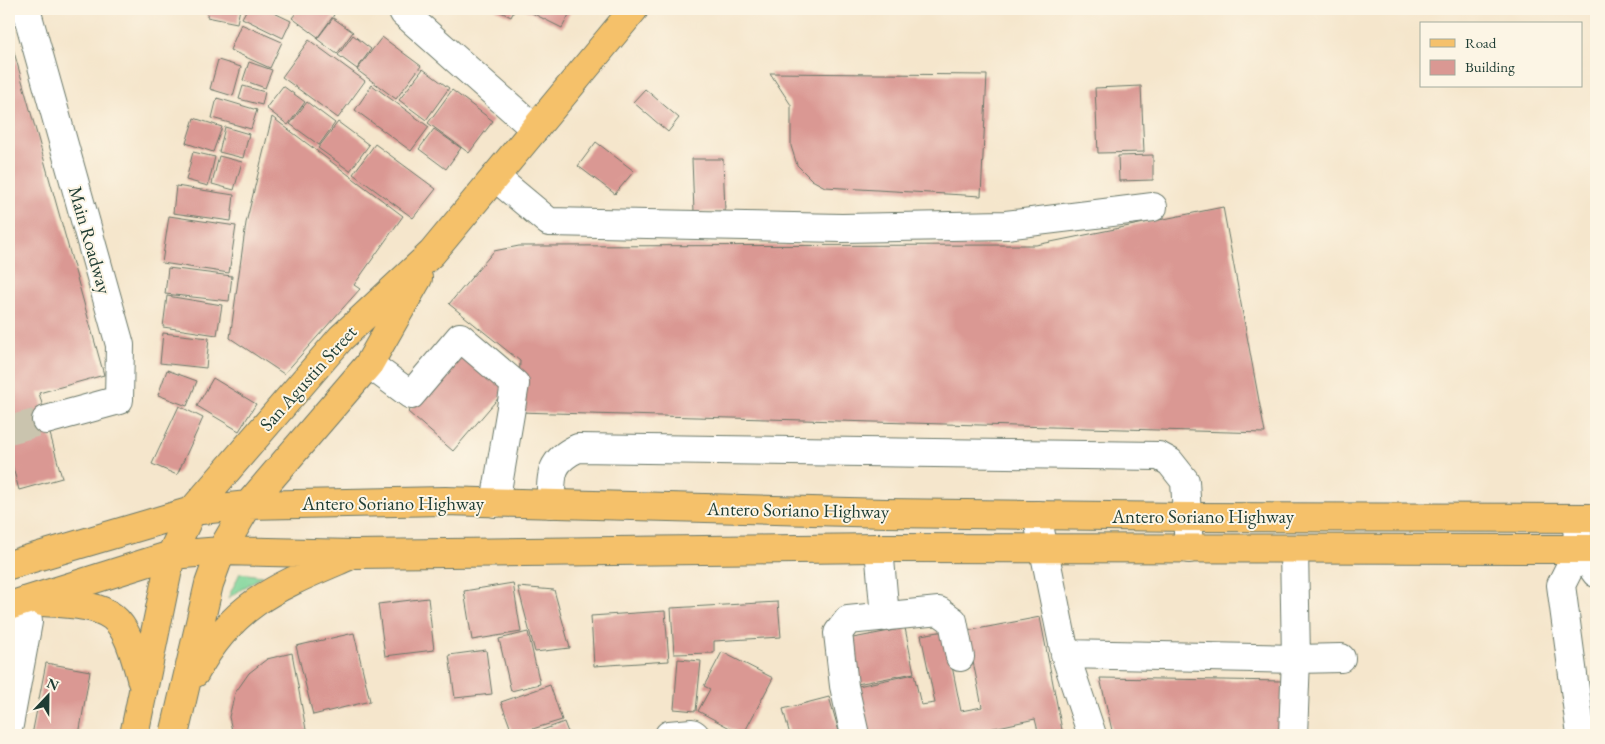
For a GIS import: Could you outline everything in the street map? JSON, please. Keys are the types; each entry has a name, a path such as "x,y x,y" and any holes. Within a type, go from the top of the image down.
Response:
{"main road":[{"name":"San Agustin Street","path":"134,735 171,555 192,511 341,338 432,253 634,9"},
{"name":"San Agustin Street","path":"180,699 209,584 221,551 248,505 369,364 432,253"},
{"name":"Antero Soriano Highway","path":"9,565 192,511 248,505 445,501 1037,515 1586,518"},
{"name":"Antero Soriano Highway","path":"17,604 171,555 221,551 354,554 879,548 1587,549"},
{"path":"174,735 180,699 205,654 228,625 248,608 285,583 354,554"},
{"path":"17,604 80,604 97,608 113,616 124,629 132,644 144,689"}],"street":[{"name":"Main Roadway","path":"26,9 120,344 119,400 46,420"},
{"path":"402,9 404,13 535,129"},
{"path":"495,178 549,222 842,228 996,225 1153,207"},
{"path":"369,364 411,395 460,337 515,384 495,503"},
{"path":"551,504 551,476 555,465 564,454 578,448 1158,456 1170,462 1186,481 1188,549"},
{"path":"1037,515 1042,549 1065,654 1092,735"},
{"path":"1586,518 1587,549 1596,573"},
{"path":"879,548 884,617"},
{"path":"1293,735 1296,659 1294,549"},
{"path":"1581,735 1561,585 1587,549"},
{"path":"9,726 28,622 17,604"},
{"path":"855,735 844,686 838,633 848,620 939,611 953,621 960,657"},
{"path":"1065,654 1296,659 1341,658"},
{"path":"669,735 692,733 695,735"}],"green space":[{"path":"240,573 262,576 228,598"}],"building":[{"path":"208,9 240,9 237,23 207,17"},
{"path":"247,9 266,9 291,21 283,38 242,18"},
{"path":"299,9 326,9 334,15 318,37 292,18"},
{"path":"495,9 515,9 511,17"},
{"path":"524,9 572,9 562,28"},
{"path":"333,18 353,32 337,54 317,39"},
{"path":"241,24 282,42 270,68 230,50"},
{"path":"9,34 104,375 39,393 62,478 19,490 9,453"},
{"path":"353,35 371,49 357,69 338,55"},
{"path":"382,37 421,66 396,99 357,70"},
{"path":"309,40 365,81 338,118 282,77"},
{"path":"218,60 241,67 233,96 210,89"},
{"path":"249,62 272,70 265,88 243,80"},
{"path":"423,69 449,88 426,120 399,100"},
{"path":"770,73 987,75 981,196 825,187 812,180 797,165 791,146 791,105"},
{"path":"372,85 429,127 411,151 355,110"},
{"path":"243,86 265,92 262,105 239,99"},
{"path":"283,86 305,102 288,125 266,108"},
{"path":"1141,86 1144,152 1098,153 1095,88"},
{"path":"645,89 679,118 668,132 633,102"},
{"path":"452,90 493,121 469,153 428,123"},
{"path":"217,98 257,110 251,129 212,118"},
{"path":"307,102 335,123 319,145 290,124"},
{"path":"272,117 403,216 354,285 360,289 284,374 230,338 246,223"},
{"path":"194,118 222,127 213,152 186,143"},
{"path":"338,122 369,145 350,171 318,148"},
{"path":"225,127 249,134 243,158 219,152"},
{"path":"434,129 461,148 446,169 419,149"},
{"path":"596,142 634,171 615,194 578,166"},
{"path":"375,144 436,189 413,218 353,174"},
{"path":"193,152 215,157 208,186 186,180"},
{"path":"1153,155 1153,180 1119,181 1118,156"},
{"path":"219,156 242,162 234,190 212,184"},
{"path":"692,159 723,159 725,211 694,212"},
{"path":"176,186 234,195 231,221 173,213"},
{"path":"1223,207 1265,433 518,412 520,361 449,304 494,251 519,246 1036,245"},
{"path":"169,216 236,226 229,273 162,263"},
{"path":"168,268 232,276 229,301 165,294"},
{"path":"167,296 222,305 217,335 163,327"},
{"path":"163,333 209,338 206,368 160,363"},
{"path":"466,352 507,388 453,451 408,412 438,378 441,380"},
{"path":"167,370 197,381 187,406 158,395"},
{"path":"213,378 256,404 239,431 197,406"},
{"path":"179,406 203,418 177,475 152,464"},
{"path":"513,583 521,632 472,640 464,591"},
{"path":"518,587 554,590 570,648 535,652"},
{"path":"428,598 434,650 385,656 378,604"},
{"path":"778,602 781,637 714,641 714,653 674,654 671,608"},
{"path":"665,611 669,661 594,666 591,616"},
{"path":"1040,617 1063,735 1039,735 1035,719 962,735 941,735 941,732 927,735 869,735 858,686 914,674 921,705 935,703 921,635 945,631 961,711 982,707 967,631"},
{"path":"905,628 914,673 857,684 848,639"},
{"path":"528,632 540,684 511,691 499,639"},
{"path":"354,633 370,701 313,715 296,646"},
{"path":"486,650 492,694 455,698 449,655"},
{"path":"722,652 773,678 743,735 698,711 710,689 704,686"},
{"path":"292,653 307,735 233,735 229,717 235,693 249,673 267,659"},
{"path":"678,659 701,661 696,711 674,709"},
{"path":"46,663 90,671 79,735 32,735"},
{"path":"1100,678 1283,681 1282,735 1113,735"},
{"path":"550,685 562,720 513,735 501,702"},
{"path":"829,697 840,735 790,735 783,709"},
{"path":"564,722 569,735 529,735"}],"tunnel":[{"path":"9,430 46,420"}]}
